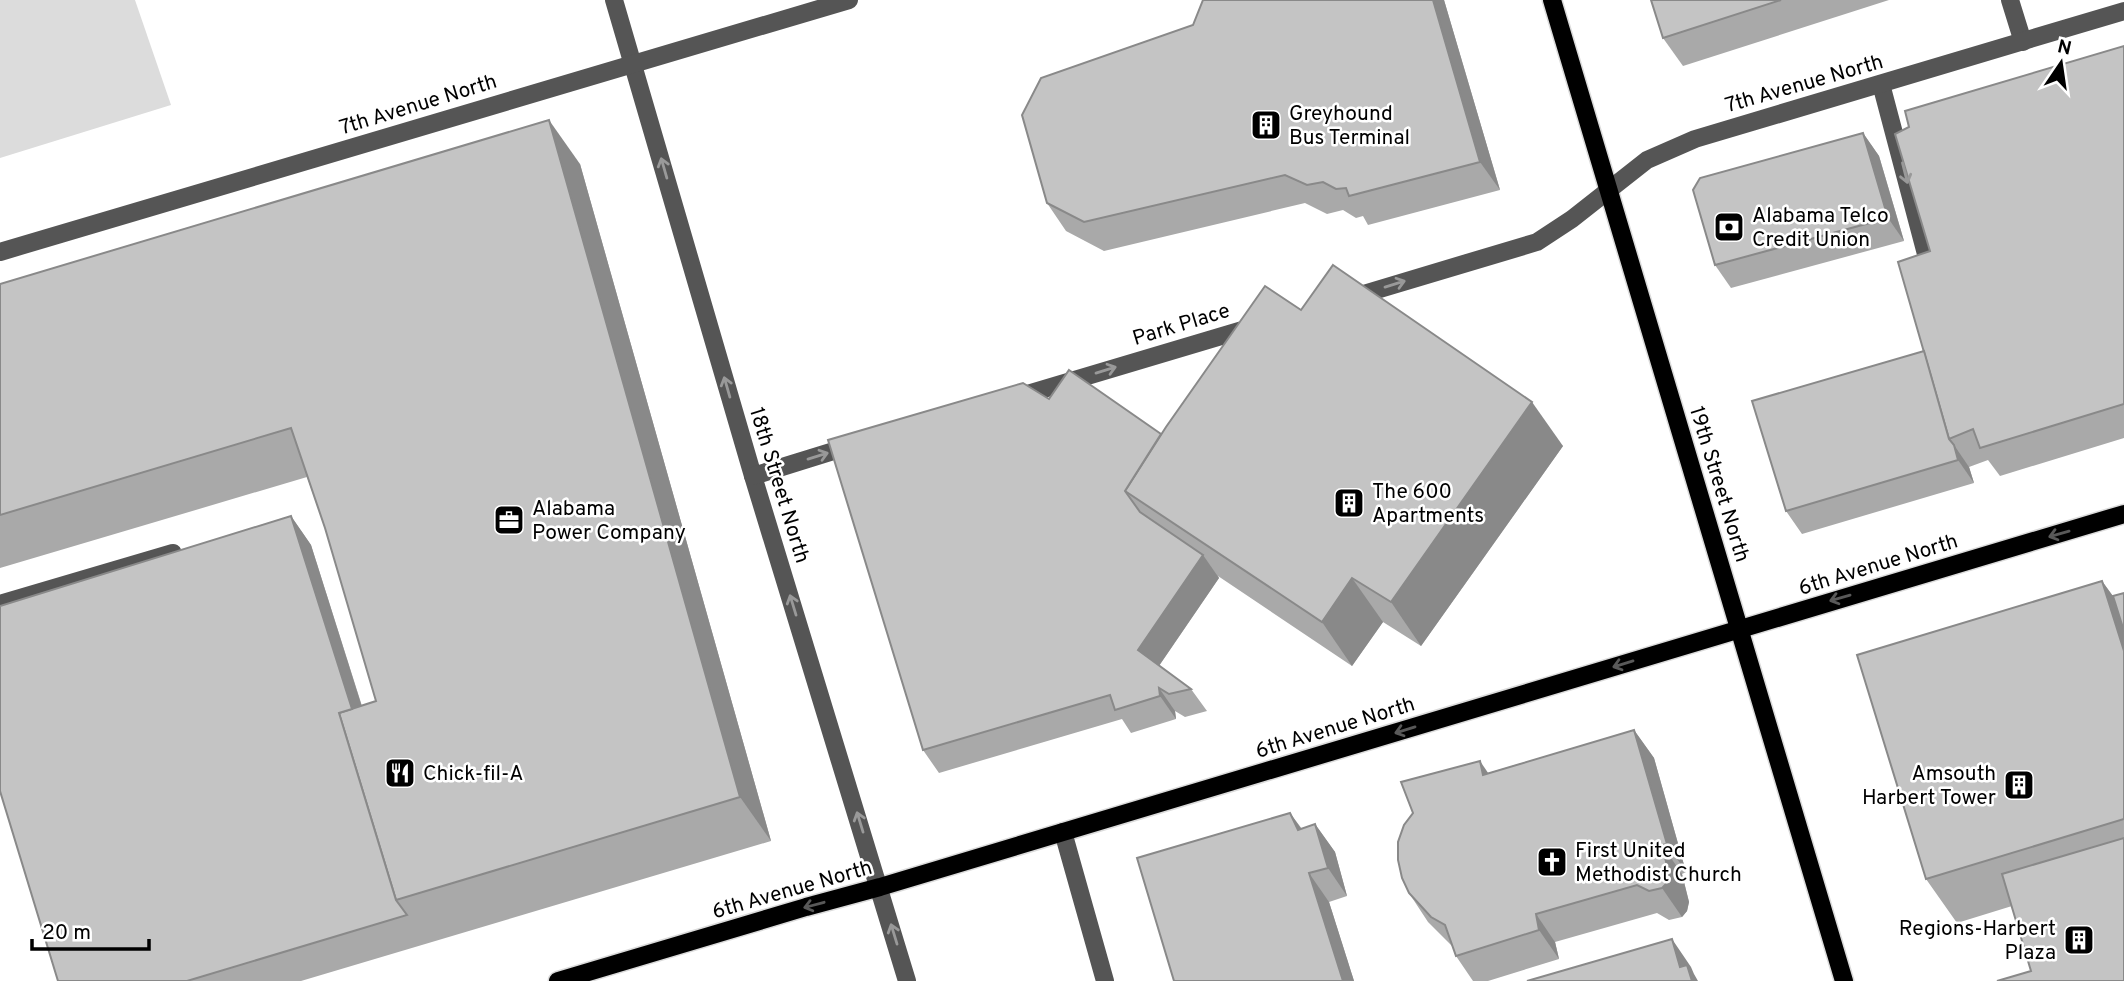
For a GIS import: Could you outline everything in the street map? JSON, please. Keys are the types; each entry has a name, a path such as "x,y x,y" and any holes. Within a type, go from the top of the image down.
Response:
{"main road":[{"name":"19th Street North","path":"1552,0 1844,981"},
{"name":"6th Avenue North","path":"558,981 2124,514"}],"street":[{"name":"18th Street North","path":"614,0 753,476 907,981"},
{"name":"7th Avenue North","path":"0,252 849,0"},
{"path":"2010,0 2023,42 2124,11"},
{"name":"7th Avenue North","path":"1608,188 1647,160 1695,139 2023,42"},
{"path":"1881,84 1934,284"},
{"path":"1337,302 1537,242 1572,219 1608,188"},
{"name":"Park Place","path":"991,404 1271,321"},
{"path":"753,476 871,440"},
{"path":"0,604 41,598 184,550"},
{"path":"1063,832 1105,981"}],"shaded area":[{"path":"0,0 135,0 171,105 0,158"}],"building":[{"name":"Greyhound Bus Terminal","path":"1203,0 1433,0 1480,162 1349,196 1346,188 1336,189 1323,182 1307,185 1285,175 1084,222 1047,203 1022,115 1041,78 1193,25"},
{"path":"1651,0 1781,0 1663,38"},
{"path":"2124,46 2124,404 1980,448 1973,429 1949,439 1898,262 1930,251 1895,134 1909,127 1905,111"},
{"name":"Alabama Power Company","path":"549,120 740,797 396,900 339,713 376,701 325,528 291,428 0,515 0,284"},
{"path":"1863,133 1888,218 1715,265 1693,190 1700,178"},
{"name":"The 600 Apartments","path":"1333,265 1532,402 1391,602 1352,578 1322,622 1125,491 1166,427 1265,286 1301,310"},
{"path":"1924,351 1949,439 1954,445 1958,460 1786,511 1752,401"},
{"path":"1069,370 1161,434 1125,491 1140,512 1203,555 1138,650 1191,689 1169,694 1159,688 1160,696 1115,710 1110,695 923,750 828,440 1023,383 1049,399"},
{"path":"291,516 352,709 339,713 396,900 407,915 187,981 58,981 0,791 0,606"},
{"name":"Amsouth Harbert Tower","path":"2102,581 2124,651 2124,819 1926,879 1857,655"},
{"path":"2124,593 2124,631 2113,596"},
{"name":"First United Methodist Church","path":"1634,730 1667,844 1662,845 1669,874 1667,883 1662,888 1649,891 1637,885 1536,914 1539,930 1456,956 1445,925 1431,917 1409,893 1402,878 1398,842 1404,825 1413,813 1401,782 1480,761 1483,775"},
{"path":"1290,813 1298,830 1315,824 1328,868 1309,873 1343,981 1174,981 1137,858"},
{"name":"Regions-Harbert Plaza","path":"2124,838 2124,981 1997,981 2031,971 2002,874"},
{"path":"1672,939 1680,967 1687,965 1692,981 1527,981"}],"place":[{"name":"Greyhound Bus Terminal","path":"1266,125"},
{"name":"Alabama Telco Credit Union","path":"1729,227"},
{"name":"The 600 Apartments","path":"1349,503"},
{"name":"Alabama Power Company","path":"509,520"},
{"name":"Chick-fil-A","path":"400,773"},
{"name":"Amsouth Harbert Tower","path":"2019,785"},
{"name":"First United Methodist Church","path":"1552,862"},
{"name":"Regions-Harbert Plaza","path":"2079,940"}]}
